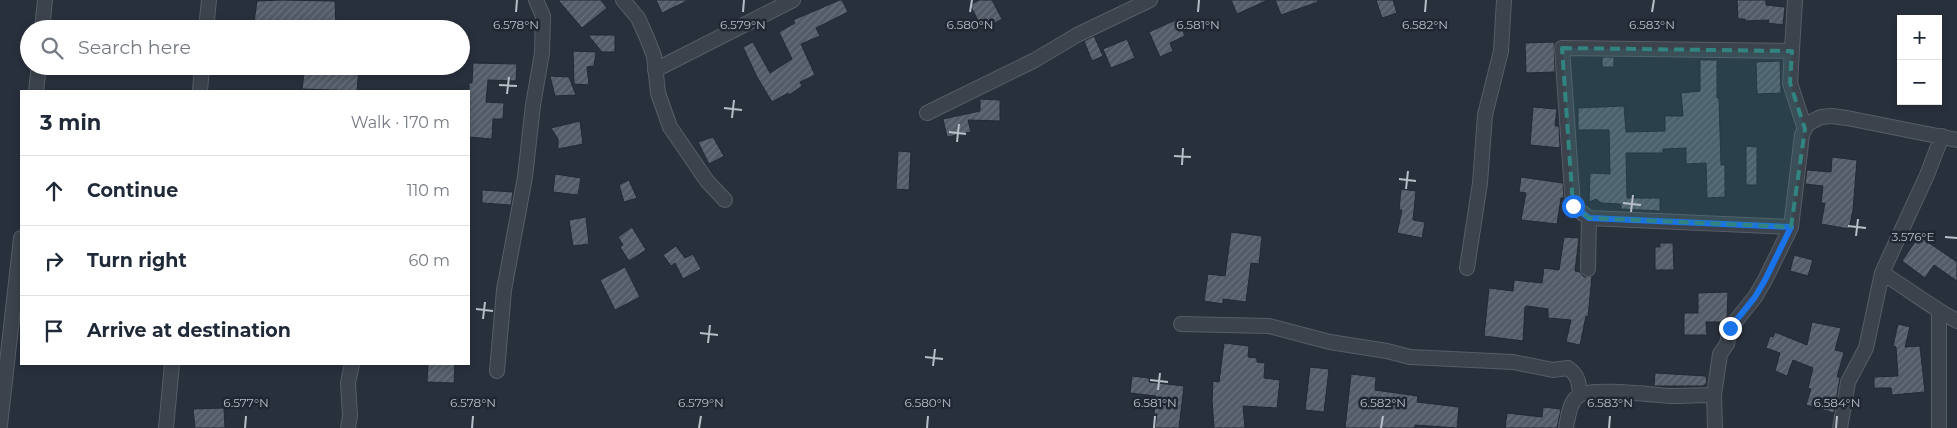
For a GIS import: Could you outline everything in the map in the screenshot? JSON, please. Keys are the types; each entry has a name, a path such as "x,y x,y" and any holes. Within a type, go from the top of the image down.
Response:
{"street":[{"path":"43,20 45,0"},
{"path":"207,20 209,0"},
{"path":"497,371 504,290 525,177 533,105 542,53 543,16 536,0"},
{"path":"623,0 638,18 654,56 658,93 670,127 707,181 725,200"},
{"path":"655,70 793,0"},
{"path":"927,113 1035,60 1076,35 1150,0"},
{"path":"1467,268 1480,183 1484,116 1501,51 1504,0"},
{"path":"1795,0 1790,84 1804,129"},
{"path":"1791,227 1589,218 1573,206 1562,48 1792,51"},
{"path":"36,90 38,75"},
{"path":"200,90 201,75"},
{"path":"1715,428 1714,395 1720,354 1727,344 1730,328 1762,285 1791,227 1804,129 1810,122 1821,117 1832,116 1957,140"},
{"path":"1840,428 1848,382 1866,348 1882,273 1942,136"},
{"path":"1588,269 1589,218"},
{"path":"0,425 20,247"},
{"path":"1882,273 1957,321"},
{"path":"1939,311 1939,428"},
{"path":"1180,324 1268,326 1330,342 1387,351 1410,358 1513,362 1554,370 1568,368 1575,373 1579,380 1580,395"},
{"path":"166,428 172,365"},
{"path":"348,428 350,416 348,383 352,365"},
{"path":"1566,428 1571,406 1576,397 1580,395 1615,392 1672,396 1714,395"}],"highlighted area":[{"path":"1562,48 1792,51 1790,83 1805,129 1791,227 1589,218 1573,206"}],"building":[{"path":"558,0 601,0 607,8 582,28"},
{"path":"656,0 689,0 662,13"},
{"path":"842,0 848,12 816,28 820,36 801,44 815,75 800,82 802,86 789,95 788,93 772,102 757,77 743,47 753,42 770,73 792,59 779,32 795,23 793,20"},
{"path":"979,0 992,0 1002,19 983,30 970,5"},
{"path":"1231,0 1268,0 1237,14"},
{"path":"1275,0 1318,0 1318,2 1281,15"},
{"path":"1376,0 1393,0 1397,13 1382,18"},
{"path":"1737,0 1766,0 1766,5 1785,7 1783,25 1768,23 1769,20 1745,21 1745,19 1738,19"},
{"path":"257,1 335,1 336,20 254,20"},
{"path":"1178,19 1185,36 1170,43 1173,51 1160,57 1149,32"},
{"path":"588,35 615,35 615,52 602,52"},
{"path":"1094,36 1103,56 1092,61 1084,41"},
{"path":"1127,39 1135,58 1111,68 1103,49"},
{"path":"1554,42 1555,72 1526,73 1525,43"},
{"path":"573,51 596,52 594,66 587,67 589,85 574,84"},
{"path":"1602,57 1614,57 1614,67 1602,67"},
{"path":"1700,60 1717,60 1717,98 1719,98 1721,165 1725,165 1725,197 1707,198 1706,163 1686,164 1686,148 1663,149 1663,153 1626,153 1627,198 1660,198 1660,211 1621,209 1621,204 1601,203 1596,199 1589,202 1590,173 1610,174 1609,130 1578,130 1578,108 1624,106 1626,132 1665,131 1665,116 1683,116 1681,93 1700,91"},
{"path":"1780,61 1781,93 1757,94 1756,62"},
{"path":"473,63 517,64 516,81 488,80 486,102 504,103 503,119 493,119 492,139 470,137 469,83 472,83"},
{"path":"304,75 358,75 357,90 302,89"},
{"path":"550,76 569,77 576,95 555,96"},
{"path":"980,99 1000,100 1000,121 968,120 971,132 947,137 943,119 980,111"},
{"path":"1533,107 1557,109 1555,126 1559,126 1560,148 1530,145"},
{"path":"580,121 583,144 558,149 558,139 551,128"},
{"path":"713,137 724,156 709,164 698,142"},
{"path":"1746,146 1757,147 1757,185 1746,185"},
{"path":"898,151 911,152 909,190 896,189"},
{"path":"1832,157 1857,160 1853,210 1849,229 1821,224 1825,203 1821,203 1823,186 1805,184 1807,170 1831,172"},
{"path":"555,174 581,178 578,195 553,192"},
{"path":"1521,177 1563,183 1564,198 1561,198 1557,224 1521,220 1526,193 1519,192"},
{"path":"629,180 637,198 624,202 619,185"},
{"path":"1401,189 1416,191 1413,220 1425,222 1422,238 1397,233 1402,210 1399,210"},
{"path":"482,190 513,192 511,205 482,203"},
{"path":"586,217 589,244 573,246 569,220"},
{"path":"632,227 646,250 629,261 620,247 623,245 618,237"},
{"path":"1231,232 1262,236 1259,264 1251,263 1246,302 1223,299 1223,304 1204,301 1208,274 1225,276"},
{"path":"1919,236 1957,262 1957,281 1934,265 1925,278 1902,261"},
{"path":"1564,237 1579,238 1575,271 1580,272 1584,277 1592,276 1588,317 1586,316 1580,345 1566,342 1571,320 1548,318 1548,309 1527,306 1525,307 1523,341 1484,336 1489,288 1513,291 1514,280 1542,283 1544,268 1559,270"},
{"path":"1660,243 1673,243 1674,270 1655,270 1655,247 1660,247"},
{"path":"676,246 685,258 693,254 701,269 683,279 675,263 671,266 663,255"},
{"path":"1794,255 1813,260 1808,276 1790,271"},
{"path":"625,267 640,297 615,310 600,280"},
{"path":"1728,292 1727,318 1723,322 1706,322 1707,335 1684,335 1684,313 1698,313 1698,293"},
{"path":"1812,322 1841,328 1835,350 1844,352 1837,377 1840,377 1834,413 1806,405 1811,389 1808,388 1813,368 1793,360 1787,376 1775,371 1780,353 1766,348 1770,336 1773,337 1775,332 1807,345"},
{"path":"1898,324 1910,327 1905,347 1920,346 1925,392 1892,395 1891,388 1874,388 1874,377 1898,376 1896,347 1893,346"},
{"path":"1224,343 1249,346 1248,357 1257,358 1257,362 1265,363 1264,378 1280,380 1277,408 1243,406 1245,428 1214,428 1213,381 1219,382"},
{"path":"428,365 455,365 454,383 427,382"},
{"path":"1310,367 1329,369 1324,412 1305,410"},
{"path":"1655,373 1706,376 1707,383 1703,386 1654,386"},
{"path":"1351,374 1376,377 1375,390 1418,396 1417,402 1459,407 1457,428 1415,425 1415,428 1345,428"},
{"path":"1132,376 1149,378 1149,382 1184,386 1179,428 1155,428 1157,414 1154,414 1156,396 1130,393"},
{"path":"1543,407 1561,409 1557,428 1505,428 1507,413 1542,417"},
{"path":"224,408 225,428 195,428 193,409"}],"route":[{"path":"1573,206 1589,218 1791,227 1755,297 1730,328"}]}
